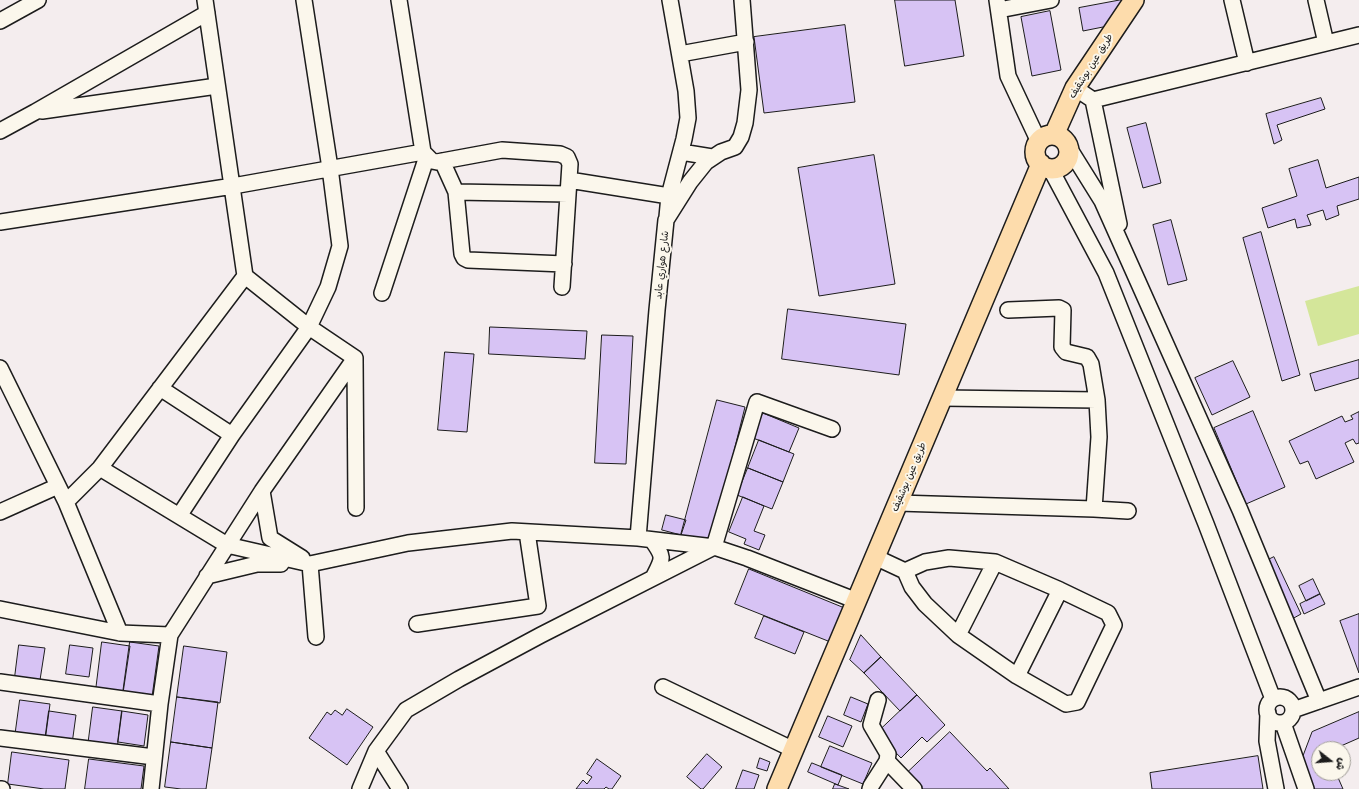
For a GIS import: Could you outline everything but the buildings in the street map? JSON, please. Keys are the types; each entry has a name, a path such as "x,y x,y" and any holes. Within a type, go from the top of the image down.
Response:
{"main road":[{"name":"طريق عين بوشقيف","path":"1046,138 1075,88 1134,0"},
{"path":"1060,137 1069,148 1068,156 1061,166 1045,166 1037,158 1035,152 1046,138 1060,137"},
{"name":"طريق عين بوشقيف","path":"777,789 942,398 1045,166"}],"street":[{"path":"0,21 38,0"},
{"path":"179,516 232,435 309,327 328,288 340,246 330,168 304,0"},
{"path":"382,293 425,154 399,0"},
{"path":"666,220 669,196 688,118 686,92 670,0"},
{"name":"شارع هواري عابد","path":"645,539 657,310 666,220 690,182 706,162 721,152 735,147 741,137 745,123 749,90 742,0"},
{"path":"1046,138 1008,76 998,5 1050,0"},
{"path":"1232,0 1247,63"},
{"path":"1316,0 1326,43"},
{"path":"0,131 35,112 206,7 245,276 309,327 355,358"},
{"path":"1093,100 1359,35"},
{"path":"680,54 746,42"},
{"path":"35,112 218,86"},
{"path":"1075,88 1093,100 1126,256"},
{"path":"1069,148 1102,201 1240,510 1319,701"},
{"path":"425,154 432,161 442,161 502,150 560,154 567,158 570,164 562,287"},
{"path":"680,152 712,157"},
{"path":"0,222 233,186 330,168 425,154"},
{"path":"442,161 456,192 462,254 464,258 468,260 564,264"},
{"path":"1045,166 1106,273 1206,524 1273,699"},
{"path":"456,192 568,187 669,196"},
{"path":"66,502 100,468 245,276"},
{"path":"1008,310 1059,308 1063,310 1062,347 1066,352 1087,357 1091,364 1097,400 1099,437 1094,509"},
{"path":"151,789 160,704 170,635 262,491 355,358"},
{"path":"355,358 356,508"},
{"path":"0,368 66,502 120,632"},
{"path":"160,388 232,435"},
{"path":"942,398 1097,400"},
{"path":"360,789 376,751 406,710 459,679 541,635 714,547 757,402 832,429"},
{"path":"100,468 227,546 310,564"},
{"path":"0,512 58,486"},
{"path":"262,491 270,538 310,564"},
{"path":"898,503 1128,511"},
{"path":"207,576 256,564 310,564 408,543 512,531 645,539 714,547 857,601"},
{"path":"417,624 538,606 527,532"},
{"path":"645,539 661,553 661,563 653,578"},
{"path":"875,557 905,571 912,587 925,604 958,634 1017,676 1066,704 1077,702 1114,625 1108,613 1060,590 995,562 949,558 925,562 905,571"},
{"path":"958,634 995,562"},
{"path":"310,564 316,637"},
{"path":"1017,676 1060,590"},
{"path":"0,609 120,632 170,635"},
{"path":"0,682 160,704"},
{"path":"1293,710 1359,686"},
{"path":"663,687 794,750"},
{"path":"1268,713 1273,721 1283,723 1291,718 1293,710 1292,704 1288,699 1282,697 1273,699 1268,705 1267,741 1276,789"},
{"path":"870,789 870,786 887,761 888,754 871,725 872,716 878,700"},
{"path":"1283,723 1306,789"},
{"path":"0,738 154,757"},
{"path":"376,751 400,789"},
{"path":"887,761 914,789"}],"green space":[{"path":"1359,286 1359,334 1318,346 1305,301"}]}
